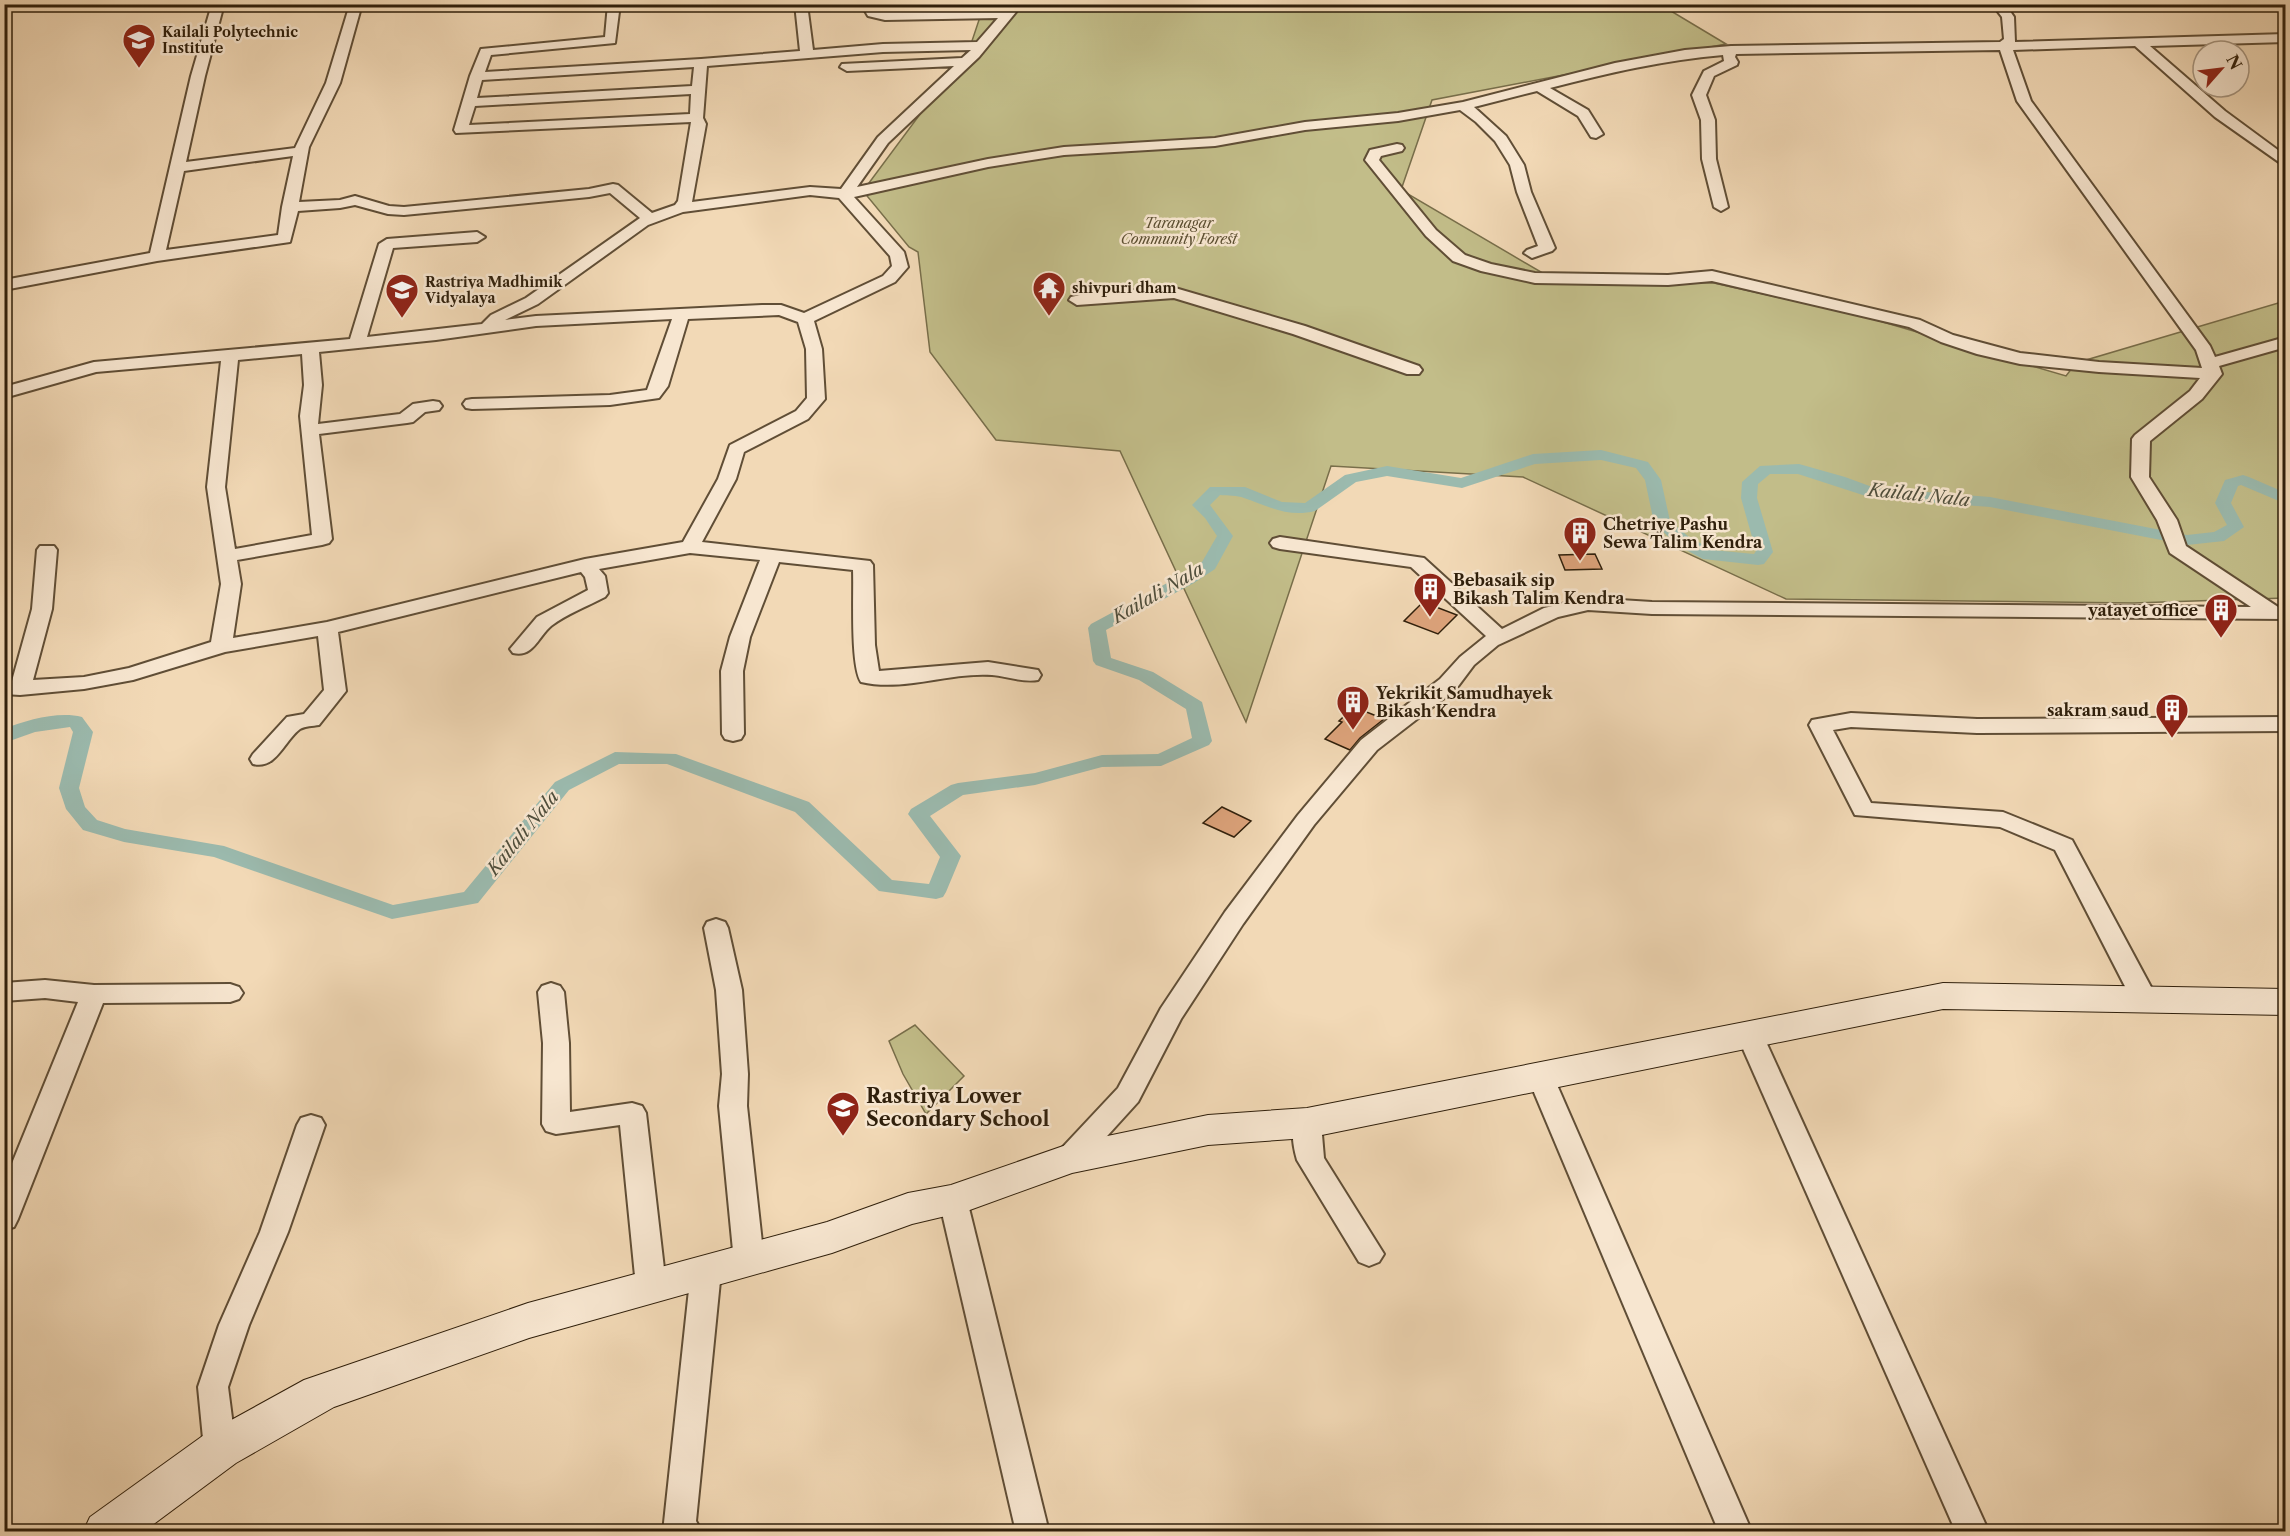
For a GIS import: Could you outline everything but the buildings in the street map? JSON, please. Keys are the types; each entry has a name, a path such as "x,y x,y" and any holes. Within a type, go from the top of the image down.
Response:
{"street":[{"path":"158,256 198,76 218,4"},
{"path":"4,285 158,256 285,239 289,207 301,152 333,82 356,4"},
{"path":"614,4 611,40 486,52 460,130 696,118"},
{"path":"801,4 807,54"},
{"path":"867,4 872,14 885,16 1008,9"},
{"path":"1998,4 2008,17 2010,40 2005,45"},
{"path":"2121,4 2152,5"},
{"path":"4,393 94,367 310,347 537,321 772,310 781,310 805,319 889,279 900,267 898,255 847,200 846,194 883,141 965,62 1008,9"},
{"path":"484,328 497,318 532,301 650,219 680,208 810,191 846,194 988,163 1054,153 1215,142 1279,130 1398,117 1463,106 1615,67 1685,54 1731,50 2139,44 2286,38"},
{"path":"2139,44 2220,114 2286,163"},
{"path":"2005,45 2024,101 2123,242 2204,350 2211,369"},
{"path":"477,75 701,63 883,48 980,46"},
{"path":"1721,207 1709,159 1708,120 1699,95 1709,74 1732,62 1728,58 1731,50"},
{"path":"847,67 965,62"},
{"path":"680,208 685,202 699,124 696,118 701,63"},
{"path":"1540,87 1582,113 1596,134"},
{"path":"469,102 699,90"},
{"path":"1463,106 1481,119 1501,139 1517,165 1531,212 1547,248 1533,253"},
{"path":"1397,148 1375,153 1372,160 1431,233 1459,258 1487,268 1535,278 1668,280 1712,276 1914,323 1935,335 1993,354 2046,362 2211,369 2286,342"},
{"path":"178,167 301,152"},
{"path":"289,207 340,204 355,200 388,210 404,210 589,193 613,188 650,219"},
{"path":"357,342 387,244 477,237"},
{"path":"1077,300 1175,293 1299,330 1413,370"},
{"path":"472,404 610,400 653,394 659,386 680,320 678,315"},
{"path":"690,547 728,479 736,449 802,415 816,399 814,349 805,319"},
{"path":"227,556 322,539 309,416 313,385 310,347"},
{"path":"221,646 231,584 216,487 230,355"},
{"path":"2211,369 2196,395 2141,439 2140,477 2167,520 2177,549 2278,612"},
{"path":"310,430 407,418 408,414 416,412 419,408 433,406"},
{"path":"1280,543 1417,562 1499,638"},
{"path":"47,550 42,609 12,688 84,683 133,674 221,646 327,628 585,565 690,547 863,565 865,645 869,677 890,678 957,668 992,667 1030,675"},
{"path":"733,734 732,671 740,637 772,556"},
{"path":"520,649 544,621 598,593 595,576 585,565"},
{"path":"1069,1159 1128,1095 1170,1015 1234,918 1306,820 1369,745 1448,684 1467,661 1491,641 1551,612 1588,603 1652,608 1980,612 2278,612"},
{"path":"261,759 295,722 311,720 335,691 327,628"},
{"path":"2145,999 2064,845 2003,820 1863,810 1820,725 1851,720 1977,726 2024,723 2286,724"},
{"path":"716,928 729,990 735,1074 734,1106 749,1261"},
{"path":"4,992 45,989 94,994 230,993"},
{"path":"551,992 556,1043 556,1124 632,1113 651,1286"},
{"path":"4,1219 94,994"},
{"path":"106,1532 220,1449 320,1393 528,1321 832,1237 908,1209 953,1200 1069,1159 1208,1130 1307,1123 1943,996 2286,1002"},
{"path":"1749,1033 1973,1532"},
{"path":"1541,1078 1736,1532"},
{"path":"1307,1123 1308,1150 1311,1160 1369,1254"},
{"path":"220,1449 213,1387 234,1325 274,1232 310,1125"},
{"path":"953,1200 1033,1532"},
{"path":"686,1532 679,1530 706,1271"}],"green space":[{"name":"Taranagar Community Forest","path":"984,5 1661,5 1726,44 1432,100 1401,190 1546,275 1612,281 1714,283 1866,317 2066,376 2076,363 2285,301 2285,598 2133,603 1786,599 1523,477 1331,466 1246,722 1120,451 996,440 930,352 918,252 909,247 863,191 970,47"},
{"path":"915,1025 964,1076 926,1114 903,1074 889,1041"}],"waterway":[{"name":"Kailali Nala","path":"4,737 38,725 75,721 83,732 69,788 76,809 90,825 124,835 217,851 392,912 471,898 562,786 615,758 669,758 802,807 886,886 936,892 951,856 918,814 958,789 1035,779 1102,761 1161,760 1202,741 1195,706 1146,676 1102,661 1097,628 1188,579 1209,565 1225,536 1211,515 1200,505 1216,490 1245,492 1279,507 1309,508 1351,478 1387,471 1462,483 1533,459 1601,455 1642,465 1653,480 1662,523 1683,541 1709,555 1758,560 1765,552 1749,498 1750,482 1766,469 1799,469 1839,480 1872,493 1990,502 2187,540 2218,537 2236,527 2223,503 2231,483 2243,480 2286,499"}],"place":[{"name":"Kailali Polytechnic Institute","path":"139,69"},
{"name":"shivpuri dham","path":"1049,317"},
{"name":"Rastriya Madhimik Vidyalaya","path":"402,319"},
{"name":"Chetriye Pashu Sewa Talim Kendra","path":"1580,562"},
{"name":"Bebasaik sip Bikash Talim Kendra","path":"1430,618"},
{"name":"yatayet office","path":"2221,639"},
{"name":"Yekrikit Samudhayek Bikash Kendra","path":"1353,731"},
{"name":"sakram saud","path":"2172,739"},
{"name":"Rastriya Lower Secondary School","path":"843,1137"}]}
